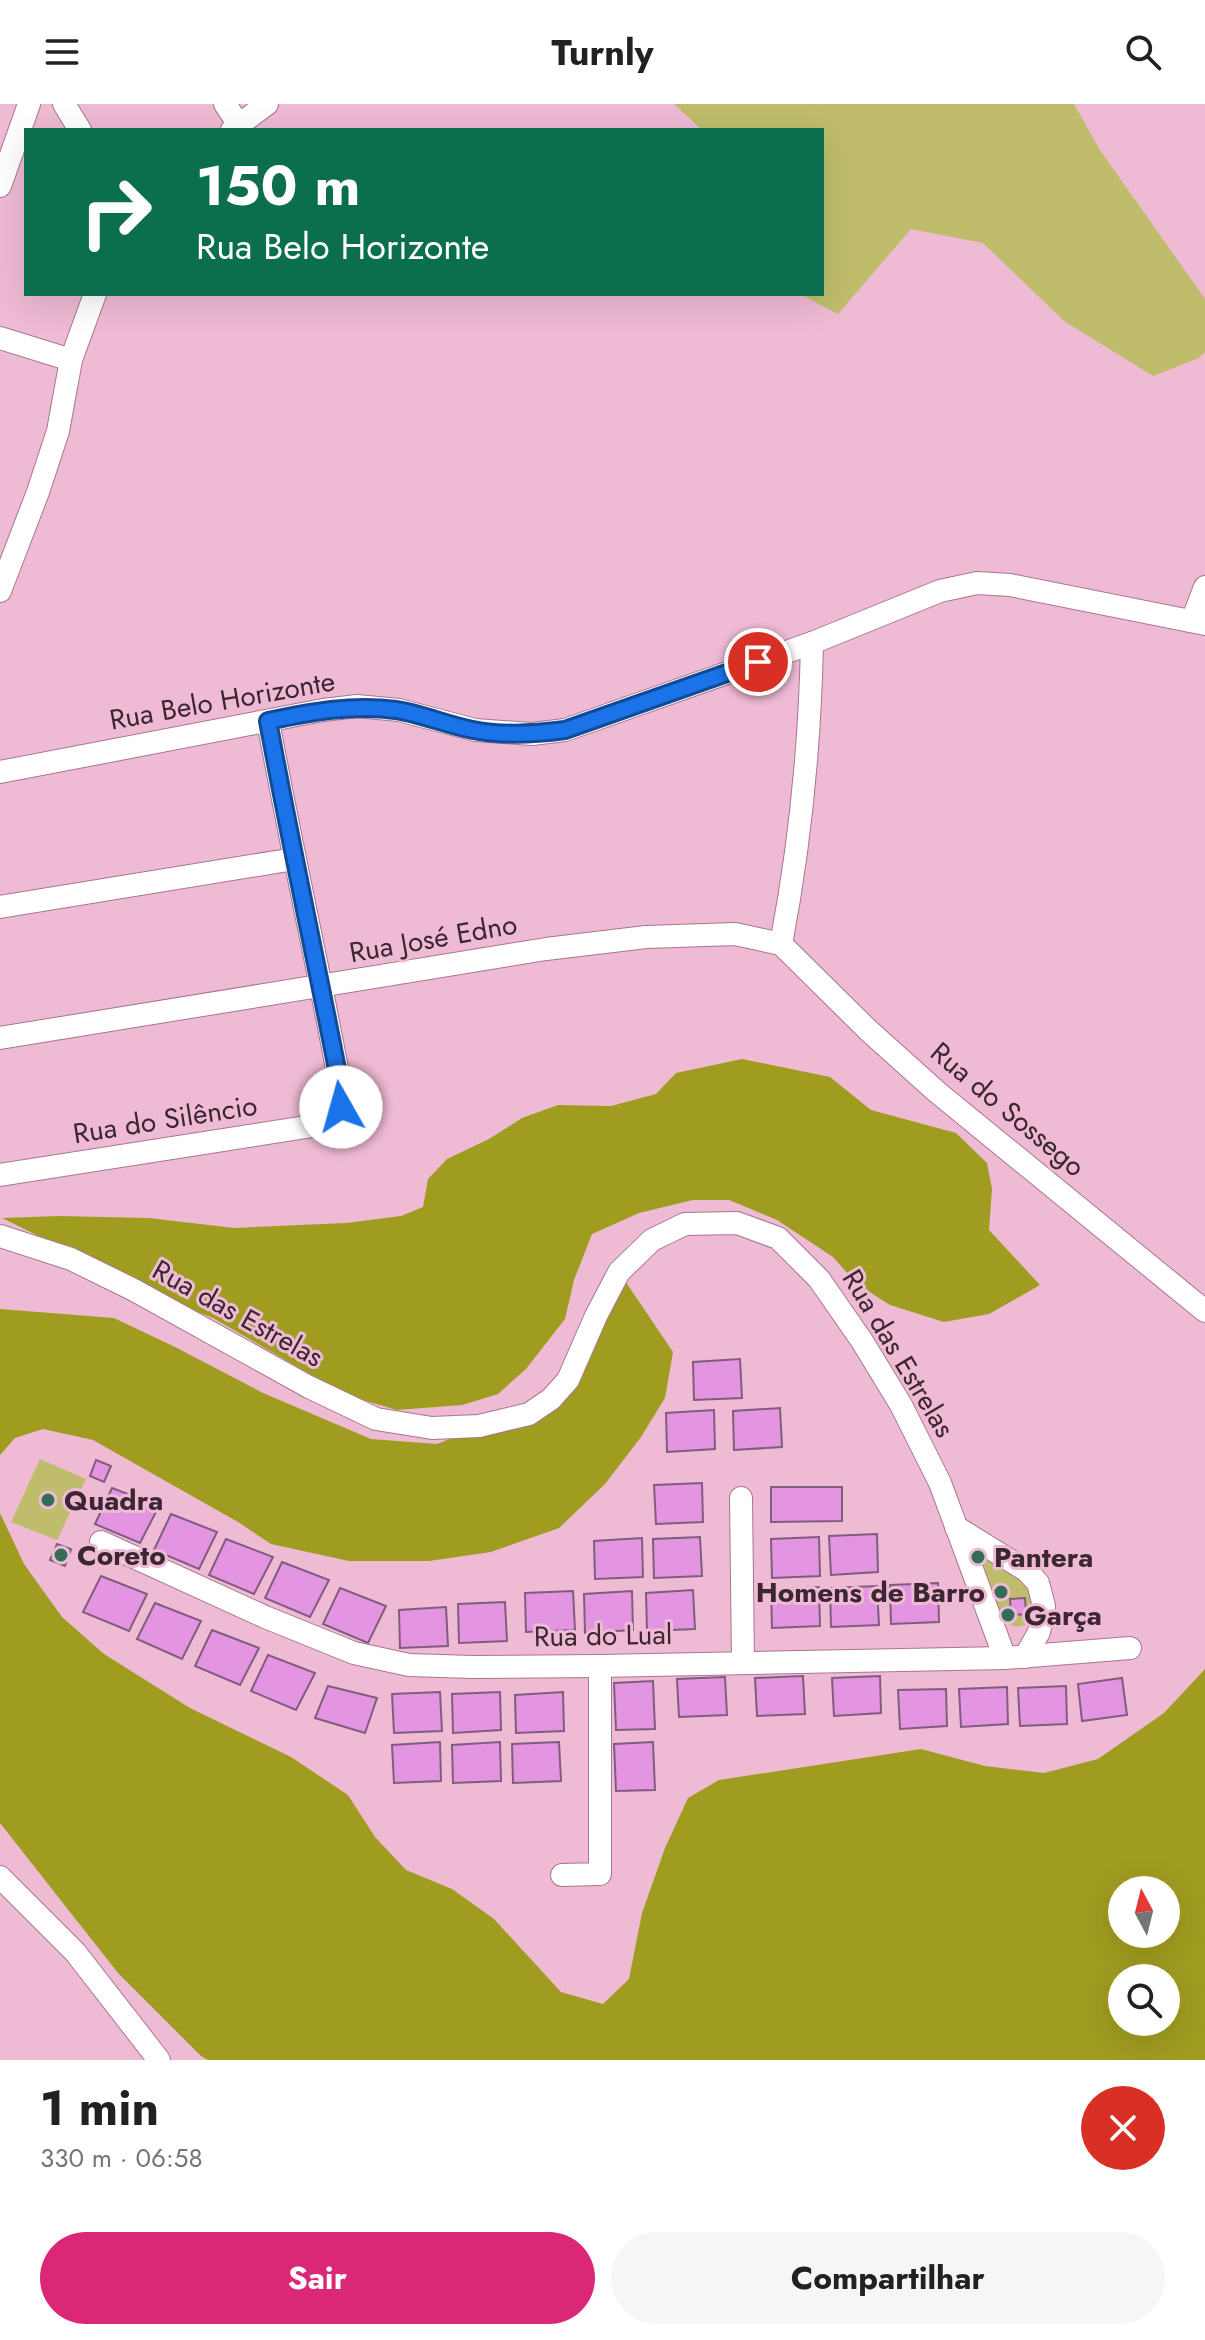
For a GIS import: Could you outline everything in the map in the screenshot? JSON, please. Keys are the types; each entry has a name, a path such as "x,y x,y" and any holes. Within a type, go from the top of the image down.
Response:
{"street":[{"path":"0,186 29,104"},
{"path":"64,104 79,128"},
{"path":"225,104 235,128 267,104"},
{"path":"0,591 58,431 71,360 94,296"},
{"path":"0,338 71,360"},
{"name":"Rua Belo Horizonte","path":"0,772 357,706 399,710 475,730 532,734 565,730 812,643 915,599 977,583 1010,585 1198,622"},
{"path":"1198,622 1205,587"},
{"path":"781,944 796,862 811,693 812,643"},
{"path":"268,721 322,987"},
{"path":"0,907 294,859"},
{"name":"Rua José Edno","path":"0,1038 546,949 646,937 735,934 781,944"},
{"name":"Rua do Sossego","path":"781,944 868,1030 937,1092 1205,1311"},
{"name":"Rua do Silêncio","path":"0,1175 319,1125 337,1116 342,1095 322,987"},
{"name":"Rua das Estrelas","path":"0,1236 71,1259 134,1290 309,1387 376,1419 432,1428 479,1426 529,1414 551,1399 568,1380 619,1272 652,1240 685,1224 737,1223 778,1238 819,1279 901,1405 940,1483 956,1527 1015,1657"},
{"path":"741,1498 743,1663"},
{"path":"956,1527 1027,1571 1038,1583 1044,1606 1039,1632 1015,1657"},
{"name":"Rua do Lual","path":"101,1542 265,1617 354,1653 409,1665 600,1666 1015,1657 1130,1648"},
{"path":"562,1875 600,1874 600,1666"},
{"path":"0,1877 75,1952 159,2060"}],"shaded area":[{"path":"674,104 1074,104 1100,150 1205,299 1205,352 1199,358 1153,376 1064,321 983,243 911,229 838,314 804,296 824,296 824,128 700,128"},
{"path":"742,1059 830,1077 871,1110 956,1133 987,1163 992,1189 989,1230 1040,1285 989,1314 944,1322 890,1305 857,1284 833,1257 777,1220 729,1200 693,1200 639,1213 592,1234 574,1280 565,1319 526,1369 498,1394 462,1405 397,1410 363,1400 324,1382 213,1318 173,1302 2,1218 149,1218 234,1228 346,1223 401,1216 423,1207 428,1179 447,1159 489,1139 522,1118 558,1105 611,1106 656,1094 676,1073"},
{"path":"619,1272 673,1352 665,1398 641,1437 605,1484 559,1528 491,1552 429,1561 349,1561 271,1544 93,1440 43,1429 15,1438 0,1455 0,1309 114,1318 263,1393 371,1439 437,1444 551,1399"},
{"name":"Quadra","path":"40,1459 86,1479 57,1540 11,1522"},
{"path":"0,1513 24,1564 62,1617 104,1654 190,1708 291,1757 348,1795 375,1837 406,1870 452,1889 494,1919 561,1992 603,2004 629,1979 642,1913 665,1848 688,1798 719,1780 921,1749 985,1766 1044,1773 1098,1759 1164,1713 1205,1669 1205,2060 208,2060 118,1973 0,1823"},
{"path":"976,1550 1023,1579 1033,1595 1033,1619 1018,1626 1003,1620"}],"building":[{"path":"740,1359 742,1398 694,1400 693,1362"},
{"path":"780,1408 782,1447 734,1450 733,1411"},
{"path":"714,1410 715,1449 667,1452 666,1413"},
{"name":"Coreto","path":"96,1460 111,1466 104,1482 90,1476"},
{"path":"702,1483 703,1522 656,1524 654,1485"},
{"path":"771,1487 842,1487 842,1521 771,1522"},
{"path":"112,1488 159,1506 140,1543 95,1524"},
{"path":"171,1514 217,1532 199,1569 154,1550"},
{"path":"877,1534 878,1572 831,1575 829,1536"},
{"path":"700,1537 702,1576 654,1578 653,1539"},
{"path":"819,1537 820,1576 772,1578 771,1539"},
{"path":"642,1538 643,1577 595,1579 594,1541"},
{"path":"226,1539 273,1557 254,1594 209,1575"},
{"name":"Coreto","path":"57,1544 71,1549 65,1566 50,1560"},
{"path":"282,1562 329,1580 310,1617 265,1598"},
{"path":"101,1576 147,1594 129,1631 83,1612"},
{"path":"938,1583 939,1622 891,1624 890,1585"},
{"path":"877,1586 879,1625 831,1627 830,1588"},
{"path":"819,1587 820,1626 772,1628 771,1590"},
{"path":"340,1588 386,1606 368,1643 323,1624"},
{"path":"693,1590 695,1629 647,1631 646,1593"},
{"path":"573,1591 575,1630 526,1632 525,1593"},
{"path":"632,1591 633,1630 585,1633 584,1594"},
{"path":"1025,1598 1026,1614 1011,1615 1010,1599"},
{"path":"505,1602 507,1641 459,1643 458,1604"},
{"path":"155,1603 201,1621 182,1659 137,1639"},
{"path":"446,1607 448,1646 400,1648 399,1610"},
{"path":"212,1630 259,1648 240,1685 195,1666"},
{"path":"268,1655 315,1673 296,1710 251,1691"},
{"path":"803,1676 805,1714 757,1716 755,1678"},
{"path":"880,1676 881,1713 834,1716 832,1678"},
{"path":"725,1677 727,1715 679,1717 677,1679"},
{"path":"1122,1678 1127,1715 1082,1721 1078,1684"},
{"path":"653,1681 655,1729 616,1730 614,1683"},
{"path":"328,1686 377,1698 365,1733 315,1718"},
{"path":"1066,1686 1067,1724 1020,1726 1018,1688"},
{"path":"1007,1687 1008,1724 961,1727 959,1689"},
{"path":"946,1689 947,1726 900,1729 898,1690"},
{"path":"440,1692 442,1731 394,1733 392,1694"},
{"path":"500,1692 501,1730 453,1733 452,1694"},
{"path":"563,1692 564,1731 516,1733 515,1695"},
{"path":"440,1742 441,1781 394,1783 392,1745"},
{"path":"500,1742 501,1781 453,1783 452,1745"},
{"path":"559,1742 561,1781 513,1783 512,1744"},
{"path":"653,1742 655,1790 616,1791 614,1744"}],"place":[{"name":"Quadra","path":"48,1500"},
{"name":"Coreto","path":"61,1555"},
{"name":"Pantera","path":"978,1557"},
{"name":"Homens de Barro","path":"1001,1592"},
{"name":"Garça","path":"1008,1615"}],"route":[{"path":"341,1107 342,1095 322,987 268,721 357,706 399,710 475,730 532,734 565,730 758,662"}]}
